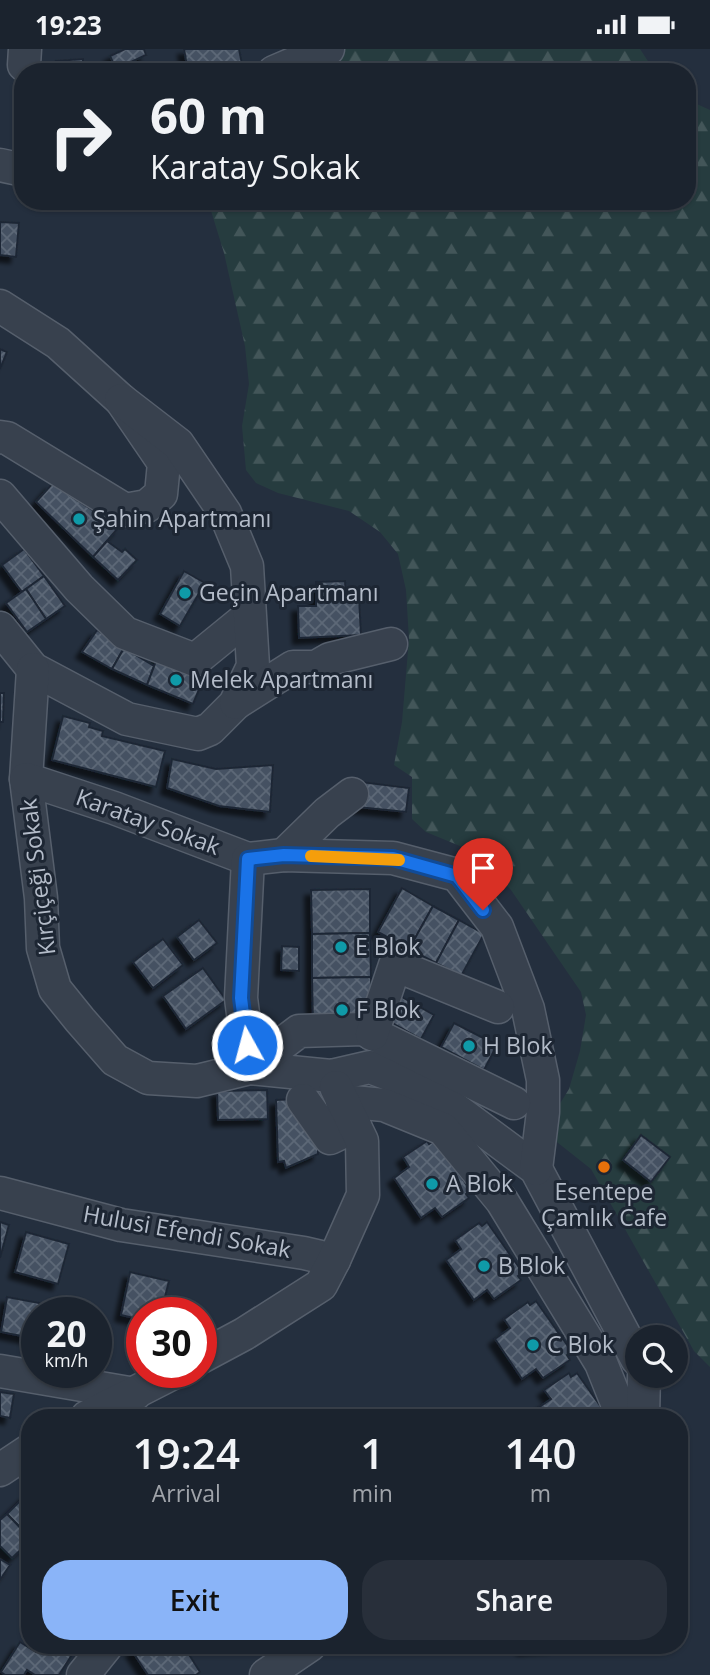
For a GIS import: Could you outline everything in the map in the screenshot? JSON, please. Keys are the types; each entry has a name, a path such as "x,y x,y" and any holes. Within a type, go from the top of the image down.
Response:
{"street":[{"path":"295,63 328,49"},
{"path":"0,306 58,342 121,401 178,444 225,513 247,566 253,666 235,704"},
{"path":"0,437 7,438 125,510 147,506 161,494 164,463 121,401"},
{"path":"0,496 79,588 125,633 195,660 249,616"},
{"path":"0,628 33,669 127,719 198,734 210,729 235,704 293,667 316,667 330,659 391,643"},
{"name":"Kırçiçeği Sokak","path":"33,669 26,779 41,898 43,948 55,989 115,1060 148,1078 197,1081 250,1068 336,1119 370,1067 428,1089 536,1168 625,1336"},
{"name":"Karatay Sokak","path":"26,779 114,808 248,859 284,855 393,858 457,876 497,927 528,1009 543,1080 543,1112 536,1168"},
{"path":"284,855 327,813 352,794"},
{"path":"248,859 241,998 250,1068 299,1031 363,1029 514,1103"},
{"path":"372,1034 395,965 498,1007"},
{"path":"217,1348 321,1285 363,1195 362,1141 336,1119 303,1100"},
{"path":"336,1119 384,1105 443,1129 502,1201 594,1351 619,1409"},
{"name":"Hulusi Efendi Sokak","path":"0,1193 121,1225 334,1260"},
{"path":"0,1371 135,1394"},
{"path":"104,1409 146,1388"},
{"path":"643,1409 644,1388"},
{"path":"0,1470 21,1456"},
{"path":"83,1675 100,1654"},
{"path":"266,1675 297,1654"}],"green space":[{"path":"315,49 640,49 649,63 296,63"},
{"path":"696,104 710,110 710,1367 694,1351 688,1340 688,1325 679,1325 591,1169 543,1131 569,1089 580,1051 586,1015 581,992 511,890 477,853 426,832 412,819 412,777 394,765 402,722 409,639 406,590 398,554 380,532 349,511 278,493 256,483 246,470 242,426 249,384 245,346 224,253 211,210 696,210"}],"building":[{"path":"125,49 144,49 146,55 129,63 113,63 110,56"},
{"path":"184,49 239,49 242,63 186,63"},
{"path":"83,59 83,63 56,63"},
{"path":"0,222 19,223 16,257 0,255"},
{"path":"0,349 7,352 0,369"},
{"name":"Şahin Apartmanı","path":"52,484 119,527 93,557 36,502"},
{"path":"107,541 122,552 125,549 137,560 118,580 93,557"},
{"path":"24,549 44,576 22,592 2,565"},
{"name":"Geçin Apartmanı","path":"184,571 205,583 180,626 160,614"},
{"path":"44,576 65,606 46,619 26,589"},
{"path":"345,581 346,598 359,597 361,635 299,638 298,606 316,606 316,582"},
{"path":"26,589 46,619 27,632 6,603"},
{"path":"97,630 124,648 112,669 82,652"},
{"path":"124,648 154,666 147,685 112,669"},
{"name":"Melek Apartmanı","path":"158,656 205,675 193,704 147,685"},
{"path":"0,693 4,693 3,722 0,722"},
{"path":"63,716 90,723 89,727 103,731 102,736 165,751 156,787 52,760"},
{"path":"172,759 216,769 273,765 270,812 219,806 167,788"},
{"path":"361,782 409,788 406,812 358,807"},
{"path":"402,888 433,906 409,949 378,932"},
{"path":"370,889 370,933 312,934 311,890"},
{"path":"433,906 459,920 436,963 409,949"},
{"path":"199,920 217,943 194,960 177,937"},
{"path":"459,920 484,934 461,976 436,963"},
{"name":"E Blok","path":"370,933 371,977 312,978 312,934"},
{"path":"163,939 183,965 153,988 133,962"},
{"path":"282,946 299,947 299,971 281,970"},
{"path":"203,968 226,1000 186,1029 163,996"},
{"name":"F Blok","path":"371,977 372,1021 313,1022 312,978"},
{"path":"400,996 434,1015 421,1039 387,1020"},
{"name":"H Blok","path":"454,1023 497,1045 484,1070 441,1047"},
{"path":"267,1090 268,1119 218,1120 217,1091"},
{"path":"295,1099 318,1133 318,1154 286,1168 284,1161 278,1162 276,1100"},
{"path":"641,1135 670,1157 651,1182 623,1160"},
{"name":"A Blok","path":"435,1140 471,1191 466,1194 469,1198 442,1217 435,1208 421,1218 394,1178 409,1167 403,1157 427,1141 429,1144"},
{"path":"0,1222 9,1225 0,1258"},
{"name":"B Blok","path":"487,1222 523,1273 518,1276 521,1280 494,1299 487,1290 474,1300 446,1260 461,1249 455,1240 479,1223 482,1226"},
{"path":"26,1232 69,1244 58,1284 15,1272"},
{"path":"130,1272 169,1281 165,1297 126,1297 126,1316 121,1315"},
{"path":"7,1297 21,1300 21,1336 1,1332"},
{"name":"C Blok","path":"536,1301 572,1352 567,1355 570,1360 543,1378 536,1369 522,1379 495,1339 510,1328 504,1319 528,1302 530,1305"},
{"path":"569,1373 571,1377 577,1373 602,1409 536,1409 551,1399 544,1390"},
{"path":"0,1392 14,1394 10,1418 0,1416"},
{"path":"21,1500 21,1528 7,1514"},
{"path":"7,1514 21,1529 21,1550 12,1558 0,1546 0,1520"},
{"path":"0,1559 10,1565 0,1580"},
{"path":"20,1642 21,1654 72,1654 59,1675 35,1675 27,1670 24,1675 5,1675 1,1672"},
{"path":"134,1654 189,1654 200,1672 196,1675 148,1675"}],"slow traffic":[{"path":"311,856 399,860"}],"place":[{"name":"Şahin Apartmanı","path":"79,519"},
{"name":"Geçin Apartmanı","path":"185,593"},
{"name":"Melek Apartmanı","path":"176,680"},
{"name":"E Blok","path":"341,947"},
{"name":"F Blok","path":"342,1010"},
{"name":"H Blok","path":"469,1046"},
{"name":"Esentepe Çamlık Cafe","path":"604,1167"},
{"name":"A Blok","path":"432,1184"},
{"name":"B Blok","path":"484,1266"},
{"name":"C Blok","path":"533,1345"}],"route":[{"path":"247,1045 241,998 248,859 284,855 393,858 457,876 483,910"}]}
